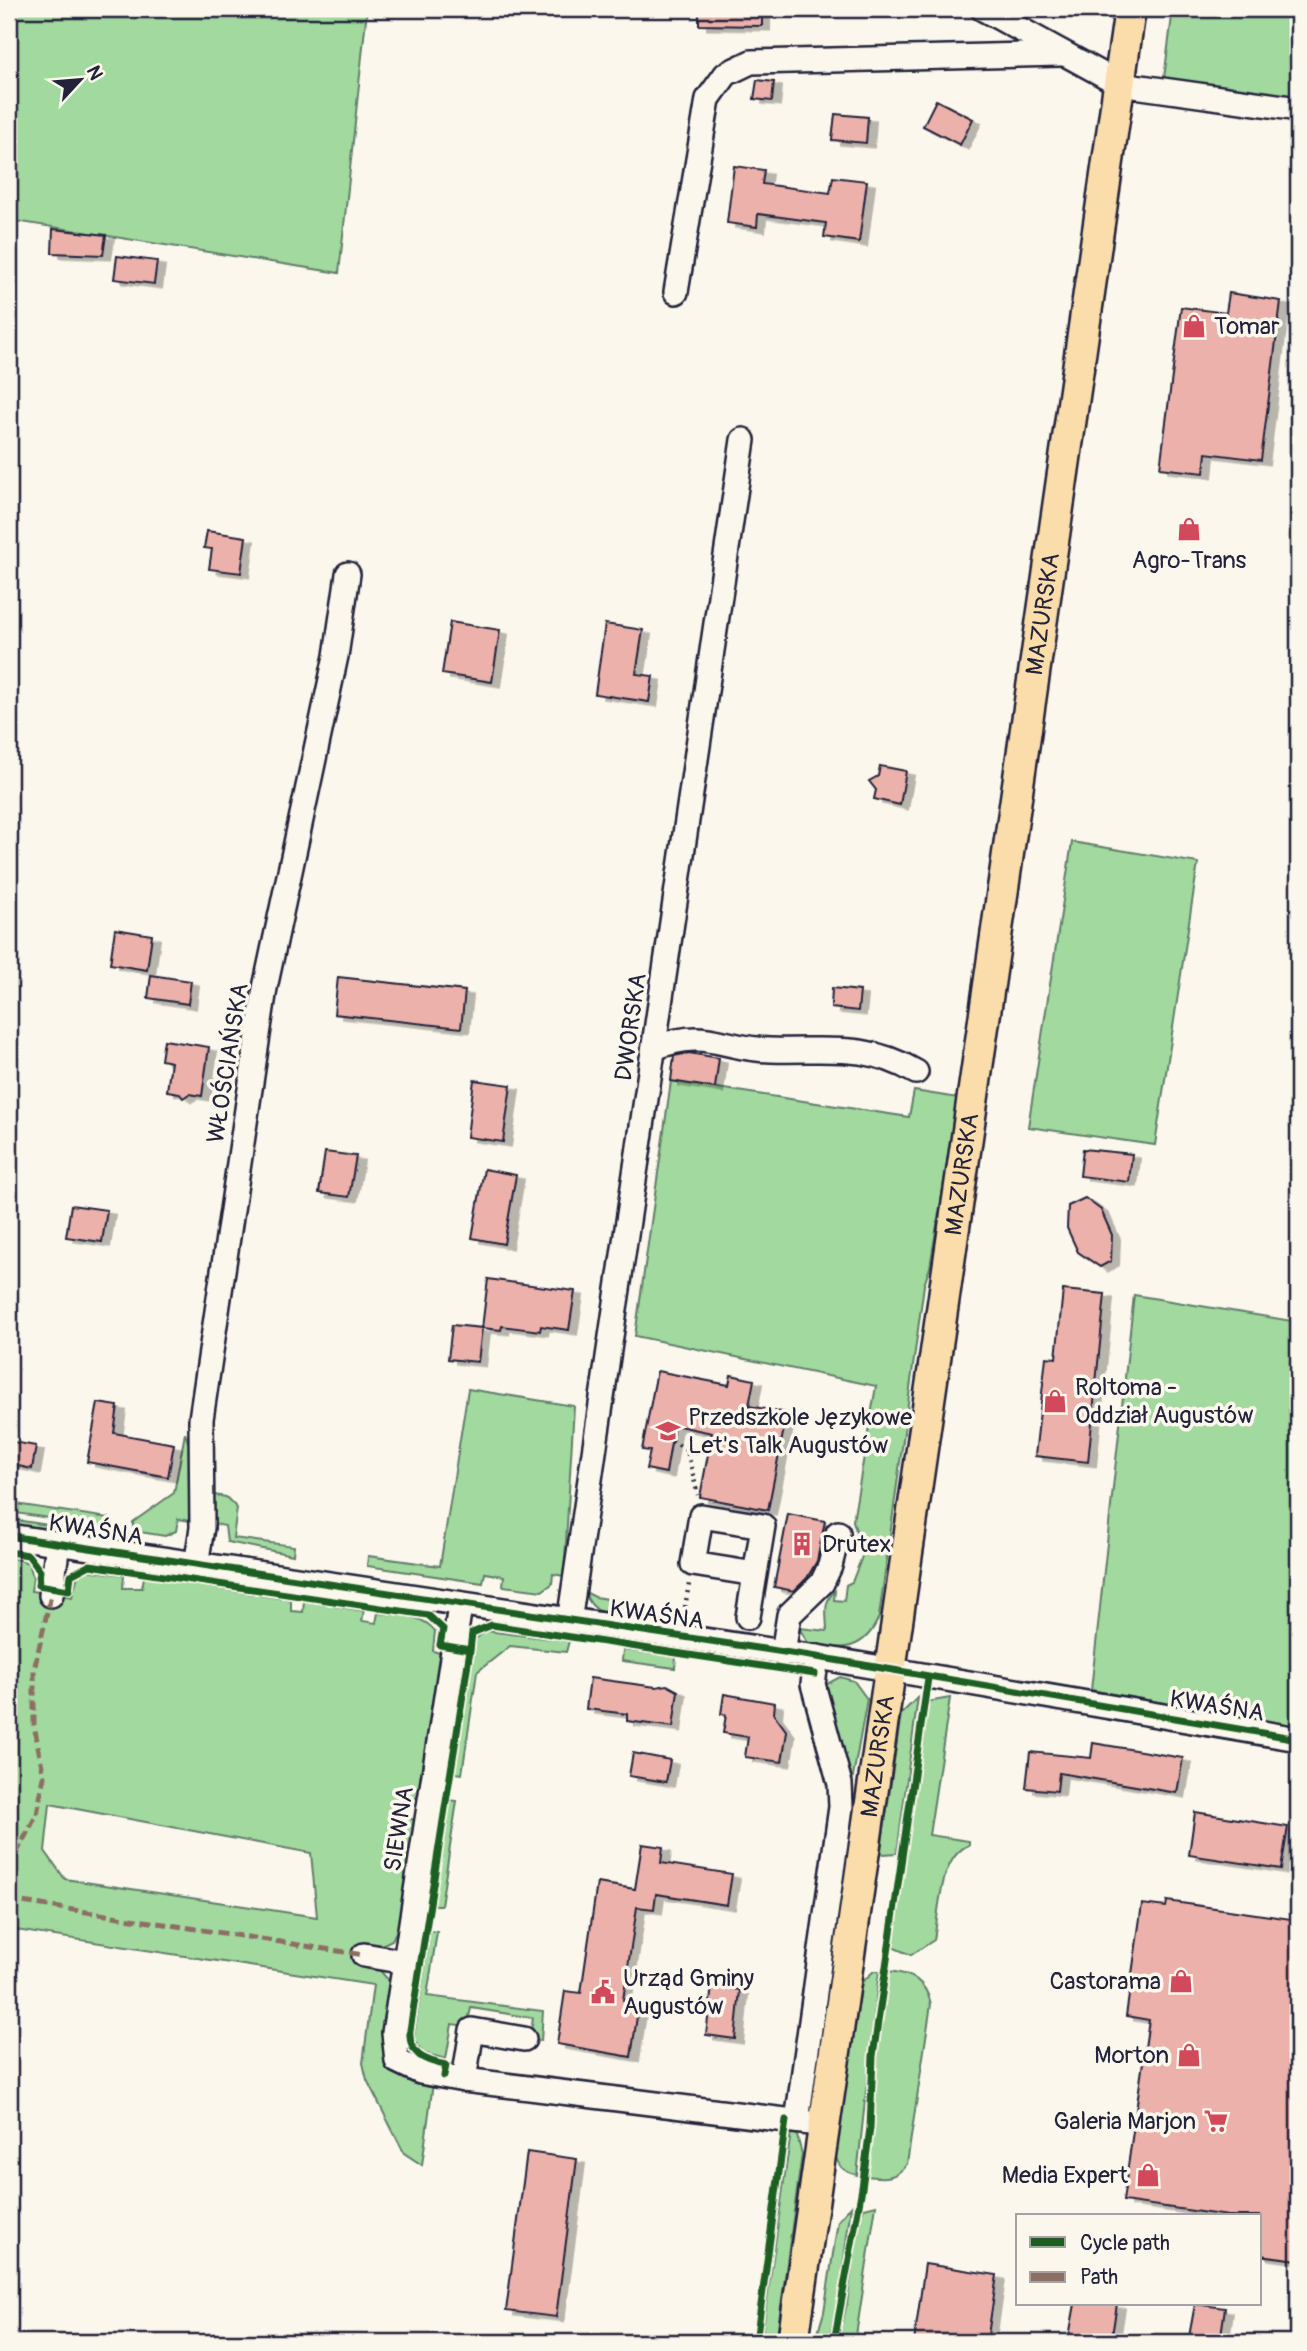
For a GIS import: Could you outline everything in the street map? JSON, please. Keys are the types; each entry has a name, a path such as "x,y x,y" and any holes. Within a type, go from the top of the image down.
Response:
{"main road":[{"name":"MAZURSKA","path":"793,2342 811,2123 890,1671 1130,9"}],"street":[{"path":"983,9 1120,84 1298,109"},
{"path":"676,292 708,99 726,74 751,62 1061,54"},
{"name":"DWORSKA","path":"569,1622 743,440"},
{"name":"WŁOŚCIAŃSKA","path":"197,1565 201,1528 201,1419 263,1002 336,656 348,574"},
{"path":"654,1048 677,1040 711,1038 769,1050 851,1049 891,1057 916,1072"},
{"path":"783,1653 789,1615 822,1583 830,1566 838,1533"},
{"name":"KWAŚNA","path":"9,1536 460,1606 817,1657 1298,1739"},
{"path":"51,1595 58,1544"},
{"path":"748,1617 755,1574"},
{"name":"SIEWNA","path":"460,1606 394,2033 397,2061 420,2072 464,2080"},
{"path":"524,2039 472,2030 464,2080 811,2123 841,1807 840,1784 813,1684 817,1657"},
{"path":"364,1955 405,1962"}],"path":[{"path":"672,1441 687,1450 701,1507"}],"green space":[{"path":"9,9 367,9 339,273 9,220"},
{"path":"1173,9 1298,9 1298,98 1164,78"},
{"path":"1072,842 1198,863 1155,1145 1028,1127"},
{"path":"671,1081 909,1117 914,1091 958,1098 930,1267 924,1285 879,1617 866,1637 851,1646 832,1648 809,1645 799,1628 827,1631 828,1600 835,1591 834,1600 844,1601 846,1585 852,1582 863,1554 853,1521 876,1386 635,1336"},
{"path":"1134,1295 1298,1322 1298,1727 1091,1690"},
{"path":"468,1389 574,1406 564,1576 553,1574 552,1584 542,1591 503,1586 504,1576 485,1573 483,1583 367,1566 368,1556 440,1566"},
{"path":"185,1433 190,1448 191,1521 178,1519 176,1531 165,1536 133,1531 133,1522 174,1493"},
{"path":"214,1495 226,1497 237,1508 233,1538 294,1546 293,1555 227,1542 225,1526 210,1523 208,1503"},
{"path":"9,1503 109,1518 108,1527 9,1512"},
{"path":"9,1519 107,1534 103,1539 9,1526"},
{"path":"9,1557 29,1563 33,1578 31,1591 72,1597 78,1575 86,1570 124,1575 123,1588 142,1588 144,1577 291,1600 291,1611 303,1612 304,1601 364,1611 362,1621 376,1623 378,1613 409,1617 424,1621 435,1631 433,1651 443,1654 421,1795 412,1800 404,1799 403,1813 416,1822 400,1924 392,1940 377,1947 378,1968 389,1981 391,1993 383,2037 390,2063 433,2083 422,2165 404,2153 367,2080 363,2063 373,1985 9,1929","holes":["50,1804 311,1853 317,1917 65,1879 45,1851"]},
{"path":"585,1592 595,1597 641,1604 638,1620 599,1611 588,1600"},
{"path":"486,1631 569,1641 566,1652 510,1646 477,1672 462,1774 454,1773 474,1640"},
{"path":"623,1650 676,1657 675,1668 622,1661"},
{"path":"840,1677 854,1681 867,1699 851,1788 826,1690 827,1684"},
{"path":"918,1697 897,1853 883,1854 881,1850 901,1714"},
{"path":"950,1698 929,1835 969,1841 969,1845 959,1851 946,1873 934,1940 911,1955 892,1947 927,1702"},
{"path":"449,1800 457,1801 441,1905 434,1905"},
{"path":"430,1931 437,1932 427,1996 543,2011 541,2041 530,2038 533,2018 471,2008 467,2026 452,2024 446,2059 423,2053 415,2041 415,2030"},
{"path":"874,1971 879,1971 857,2175 843,2168 835,2155 862,1982"},
{"path":"889,1971 911,1976 925,1989 931,2004 907,2164 894,2175 878,2177 866,2176 874,2118 875,2064"},
{"path":"791,2132 797,2136 802,2154 776,2342 761,2342"},
{"path":"876,2205 855,2342 838,2342 847,2303 859,2220 864,2208"},
{"path":"851,2206 838,2304 828,2342 815,2342 824,2312 838,2221"}],"building":[{"path":"699,9 762,9 762,26 699,25"},
{"path":"757,80 774,82 772,101 754,99"},
{"path":"936,100 973,119 960,145 923,126"},
{"path":"835,114 868,117 866,143 832,140"},
{"path":"734,166 764,170 762,184 830,193 833,177 867,181 859,242 824,237 826,223 758,214 757,227 727,223"},
{"path":"53,229 106,235 103,255 52,253"},
{"path":"117,256 157,261 154,284 114,279"},
{"path":"1229,293 1281,301 1261,460 1206,453 1204,473 1160,468 1181,307 1226,313"},
{"path":"207,531 246,537 241,573 209,569 212,549 204,548"},
{"path":"450,622 500,630 492,682 442,674"},
{"path":"605,624 643,630 636,674 653,676 649,702 595,694"},
{"path":"880,766 906,771 900,805 874,799 876,790 869,781 878,776"},
{"path":"115,929 152,935 147,970 110,964"},
{"path":"151,975 191,981 188,1004 148,998"},
{"path":"338,977 465,991 461,1028 334,1014"},
{"path":"832,988 860,991 858,1011 831,1008"},
{"path":"164,1040 209,1047 202,1096 189,1094 183,1098 179,1093 167,1091 171,1062 161,1060"},
{"path":"689,1053 719,1058 715,1088 671,1081 674,1056"},
{"path":"474,1080 511,1085 503,1142 467,1137"},
{"path":"1083,1149 1132,1154 1129,1182 1080,1176"},
{"path":"325,1152 356,1156 349,1197 319,1193"},
{"path":"484,1169 516,1175 504,1244 472,1238"},
{"path":"1085,1198 1101,1210 1112,1235 1111,1261 1100,1267 1078,1252 1067,1228 1068,1206"},
{"path":"71,1205 107,1210 102,1242 66,1237"},
{"path":"488,1279 575,1291 569,1330 541,1326 540,1331 502,1326 501,1330 482,1328"},
{"path":"1063,1290 1105,1294 1088,1462 1035,1456 1046,1357 1056,1358"},
{"path":"452,1325 482,1328 478,1362 448,1359"},
{"path":"657,1371 729,1385 731,1375 754,1380 749,1406 787,1413 768,1510 700,1497 712,1433 674,1425 666,1473 646,1469 650,1451 642,1450"},
{"path":"98,1403 118,1406 114,1433 174,1444 168,1477 87,1462"},
{"path":"13,1442 36,1446 32,1469 9,1464"},
{"name":"Drutex","path":"788,1514 825,1521 817,1561 807,1578 794,1591 774,1587"},
{"path":"590,1678 656,1687 667,1685 678,1691 673,1727 627,1721 627,1714 586,1709"},
{"path":"724,1694 775,1703 774,1714 787,1732 782,1762 745,1757 748,1737 723,1733 726,1715 721,1714"},
{"path":"1093,1743 1183,1758 1177,1793 1059,1773 1057,1791 1026,1788 1030,1752 1091,1758"},
{"path":"633,1753 670,1760 666,1782 629,1776"},
{"path":"1195,1812 1288,1827 1281,1869 1189,1855"},
{"path":"642,1844 663,1847 661,1863 732,1874 727,1905 656,1894 654,1909 637,1907 623,2000 639,2003 631,2057 557,2044 565,1991 581,1993 597,1883 635,1889"},
{"name":"Galeria Marjon","path":"1167,1901 1298,1920 1298,2260 1262,2255 1262,2214 1214,2214 1123,2201 1149,2020 1126,2016 1142,1904 1166,1907"},
{"path":"712,1986 740,1990 735,2039 706,2035"},
{"path":"527,2152 577,2159 556,2317 506,2311"},
{"path":"925,2264 997,2275 987,2342 914,2342"},
{"path":"1075,2306 1117,2306 1111,2342 1068,2342"},
{"path":"1195,2306 1225,2308 1220,2342 1188,2342"}],"marked path":[{"path":"9,1867 37,1814 44,1777 34,1725 34,1670 51,1595"},
{"path":"9,1900 364,1955"}],"cycle path":[{"path":"9,1536 817,1657 1298,1739"},
{"path":"9,1552 28,1555 40,1571 38,1585 69,1590 71,1575 90,1565 428,1615 443,1629 440,1645 470,1650 472,1633 492,1625 815,1674"},
{"path":"444,2076 446,2065 425,2059 415,2051 410,2030 470,1650"},
{"path":"834,2342 862,2188 870,2128 873,2056 928,1678"},
{"path":"756,2342 786,2120"}],"place":[{"name":"Tomar","path":"1194,326"},
{"name":"Agro-Trans","path":"1189,529"},
{"name":"Roltoma - Oddział Augustów","path":"1055,1401"},
{"name":"Przedszkole Językowe Let's Talk Augustów","path":"668,1431"},
{"name":"Drutex","path":"802,1544"},
{"name":"Castorama","path":"1181,1981"},
{"name":"Urząd Gminy Augustów","path":"603,1992"},
{"name":"Morton","path":"1189,2055"},
{"name":"Galeria Marjon","path":"1216,2121"},
{"name":"Media Expert","path":"1148,2175"}]}
